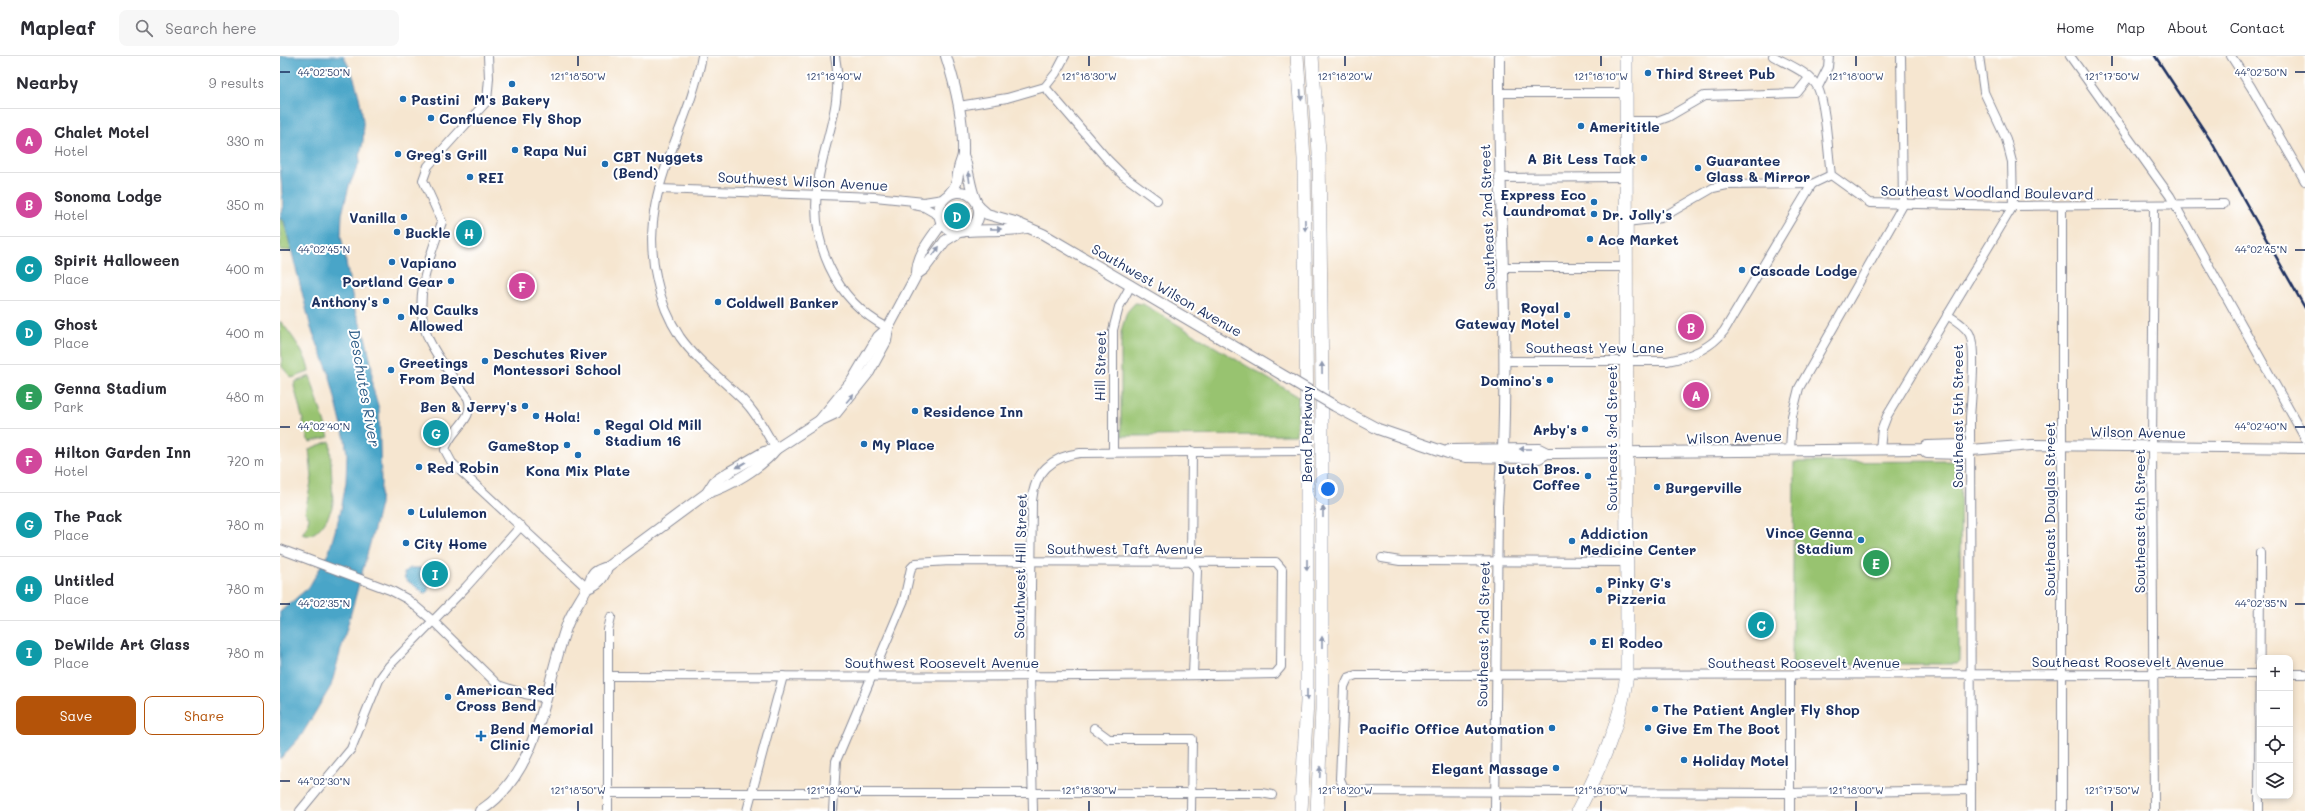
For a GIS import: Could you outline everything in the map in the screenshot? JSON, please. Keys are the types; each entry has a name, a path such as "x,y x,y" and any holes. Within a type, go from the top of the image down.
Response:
{"main road":[{"name":"Bend Parkway","path":"1297,56 1304,166 1307,451 1307,723 1301,811"},
{"name":"Bend Parkway","path":"1312,56 1319,159 1322,402 1322,709 1317,811"},
{"name":"Southeast 3rd Street","path":"1578,811 1614,733 1622,704 1627,675 1626,56"}],"street":[{"path":"488,56 489,78 487,101 424,173 423,180 442,222 429,259 422,306 424,326 429,340 468,398 472,407 470,413 447,442 445,450 452,463 587,588"},
{"path":"702,56 653,208 651,237 654,270 665,308 680,337 691,350 745,402 757,417 776,449"},
{"path":"835,56 838,91 835,112 818,182 818,229 822,249 840,288 872,319 888,328"},
{"path":"480,811 495,800 517,774 527,755 546,698 568,623 587,588 595,586 600,581 605,574 607,567 707,493 720,489 768,459 776,449 819,421 836,413 858,387 883,346 888,328 917,274 924,269 945,241 962,231 971,228 978,218 977,203 971,189 968,168 963,154 959,106 955,83 946,56"},
{"path":"959,106 1007,98 1044,87 1056,73 1065,56"},
{"name":"Southeast 2nd Street","path":"1495,811 1498,562 1504,361 1499,178 1499,56"},
{"path":"1626,222 1661,218 1713,188 1727,185 1812,184 1831,174 1822,102 1818,87 1809,78 1773,56"},
{"path":"1818,87 1828,67 1828,56"},
{"path":"1790,450 1792,416 1799,388 1902,205 1901,56"},
{"path":"1880,450 1882,429 1887,416 2013,206 2012,162 2006,139 1984,92 1979,56"},
{"path":"2070,56 2170,196 2305,438"},
{"path":"2231,56 2251,87 2305,181"},
{"path":"1626,121 1657,121 1668,117 1704,96 1797,93 1809,78"},
{"path":"1044,87 1107,159 1123,175 1157,200"},
{"path":"1498,93 1626,92"},
{"path":"962,231 952,231 940,219 938,209 955,188 963,154"},
{"name":"Southeast Woodland Boulevard","path":"1831,174 1870,203 1902,205 2013,206 2175,206 2224,204"},
{"path":"1499,178 1626,177"},
{"name":"Southeast Yew Lane","path":"1504,361 1667,361 1686,357 1706,348 1719,338 1812,184"},
{"name":"Southwest Wilson Avenue","path":"659,189 817,194 899,199 908,198 924,202 947,196"},
{"path":"947,196 964,192 977,203"},
{"name":"Southwest Wilson Avenue","path":"899,199 926,208 940,219"},
{"name":"Southwest Wilson Avenue","path":"977,203 987,214 1015,222 1043,234 1291,380"},
{"name":"Southeast Douglas Street","path":"2062,206 2062,811"},
{"name":"Southeast 6th Street","path":"2154,206 2152,446 2154,811"},
{"path":"917,274 917,264 940,219"},
{"name":"Southwest Wilson Avenue","path":"962,231 996,229 1016,231 1026,228"},
{"path":"1502,267 1626,267"},
{"name":"Hill Street","path":"1113,452 1112,334 1118,312 1131,285"},
{"name":"Southeast 5th Street","path":"1947,315 1962,324 1970,334 1973,356 1970,450 1971,811"},
{"name":"Wilson Avenue","path":"1291,380 1378,429 1437,450 1448,453 1502,454"},
{"name":"Wilson Avenue","path":"1437,450 1502,454 1539,449 1547,453 1627,454 1790,450 1923,449 1928,446 1962,445 1970,450 2032,445 2305,448"},
{"path":"1192,451 1191,561 1197,571 1193,675"},
{"name":"Southwest Hill Street","path":"1033,811 1030,675 1032,496 1041,472 1052,462 1065,455 1113,452 1307,451"},
{"path":"300,811 351,749 380,680 389,666 521,526"},
{"path":"280,549 385,588 407,599 433,621 498,685 525,694 546,698"},
{"path":"2259,655 2260,554"},
{"path":"1382,558 1400,561 1627,562"},
{"name":"Southwest Taft Avenue","path":"871,676 904,600 911,568 916,563 1191,561 1276,562 1282,569 1281,667 1275,674"},
{"path":"608,811 608,630 611,617"},
{"name":"Southwest Roosevelt Avenue","path":"608,676 1275,674"},
{"name":"Southeast Roosevelt Avenue","path":"1495,793 1351,791 1344,788 1340,779 1344,687 1348,678 1356,674 2257,674"},
{"path":"2293,674 2305,674"},
{"path":"1790,675 1790,811"},
{"path":"747,811 783,676"},
{"path":"832,811 835,792 836,761 871,676"},
{"path":"2259,691 2259,811"},
{"path":"1094,728 1110,739 1192,739 1191,811"},
{"path":"1495,793 1790,793 1971,790"},
{"path":"608,793 1191,792 1261,793 1272,795"}],"green space":[{"path":"959,200 964,201 970,207 970,217 964,223 959,224 954,223 948,217 947,212 948,207 954,201"},
{"path":"280,218 284,221 292,251 280,250"},
{"path":"1135,303 1143,304 1299,397 1296,435 1121,436 1121,331 1127,312"},
{"path":"280,321 303,353 309,372 292,378 282,367"},
{"path":"310,376 329,437 310,442 308,440 294,386 295,382"},
{"path":"330,441 332,508 322,526 312,534 302,534 307,526 309,517 305,512 312,477 309,449"},
{"path":"1959,461 1961,465 1959,661 1956,664 1792,664 1794,462"}],"water":[{"name":"Deschutes River","path":"280,56 344,56 356,84 361,105 363,138 359,155 360,161 349,186 342,214 341,235 355,311 365,336 372,368 372,385 379,409 381,483 380,504 374,529 331,686 301,736 280,759 280,612 309,587 329,552 341,510 346,482 347,454 345,439 329,373 311,328 284,221 280,218 283,209 280,162"},
{"path":"410,568 420,568 424,572 424,577 429,587 427,593 425,594 405,579 404,573"}],"railway":[{"path":"2155,56 2211,141 2305,308"}],"place":[{"name":"Third Street Pub","path":"1648,73"},
{"name":"M's Bakery","path":"512,84"},
{"name":"Pastini","path":"403,99"},
{"name":"Confluence Fly Shop","path":"431,118"},
{"name":"Amerititle","path":"1581,126"},
{"name":"Rapa Nui","path":"515,150"},
{"name":"Greg's Grill","path":"398,154"},
{"name":"A Bit Less Tack","path":"1644,158"},
{"name":"CBT Nuggets (Bend)","path":"605,164"},
{"name":"Guarantee Glass & Mirror","path":"1698,168"},
{"name":"REI","path":"470,177"},
{"name":"Express Eco Laundromat","path":"1594,202"},
{"name":"Dr. Jolly's","path":"1594,214"},
{"name":"Ghost","path":"957,216"},
{"name":"Vanilla","path":"404,217"},
{"name":"Buckle","path":"397,232"},
{"name":"Untitled","path":"469,233"},
{"name":"Ace Market","path":"1590,239"},
{"name":"Vapiano","path":"392,262"},
{"name":"Cascade Lodge","path":"1742,270"},
{"name":"Portland Gear","path":"451,281"},
{"name":"Hilton Garden Inn","path":"522,286"},
{"name":"Anthony's","path":"386,301"},
{"name":"Coldwell Banker","path":"718,302"},
{"name":"Royal Gateway Motel","path":"1567,315"},
{"name":"No Caulks Allowed","path":"401,317"},
{"name":"Sonoma Lodge","path":"1691,327"},
{"name":"Deschutes River Montessori School","path":"485,361"},
{"name":"Greetings From Bend","path":"391,370"},
{"name":"Domino's","path":"1550,380"},
{"name":"Chalet Motel","path":"1696,395"},
{"name":"Ben & Jerry's","path":"525,406"},
{"name":"Residence Inn","path":"915,411"},
{"name":"Hola!","path":"536,416"},
{"name":"Arby's","path":"1585,429"},
{"name":"Regal Old Mill Stadium 16","path":"597,432"},
{"name":"The Pack","path":"436,433"},
{"name":"My Place","path":"864,444"},
{"name":"GameStop","path":"567,445"},
{"name":"Kona Mix Plate","path":"578,455"},
{"name":"Red Robin","path":"419,467"},
{"name":"Dutch Bros. Coffee","path":"1588,476"},
{"name":"Burgerville","path":"1657,487"},
{"name":"Lululemon","path":"411,512"},
{"name":"Vince Genna Stadium","path":"1861,540"},
{"name":"Addiction Medicine Center","path":"1572,541"},
{"name":"City Home","path":"406,543"},
{"name":"Genna Stadium","path":"1876,563"},
{"name":"DeWilde Art Glass","path":"435,574"},
{"name":"Pinky G's Pizzeria","path":"1599,590"},
{"name":"Spirit Halloween","path":"1761,625"},
{"name":"El Rodeo","path":"1593,642"},
{"name":"American Red Cross Bend","path":"448,697"},
{"name":"The Patient Angler Fly Shop","path":"1655,709"},
{"name":"Pacific Office Automation","path":"1552,728"},
{"name":"Give Em The Boot","path":"1648,728"},
{"name":"Bend Memorial Clinic","path":"481,736"},
{"name":"Holiday Motel","path":"1684,760"},
{"name":"Elegant Massage","path":"1556,768"}]}
